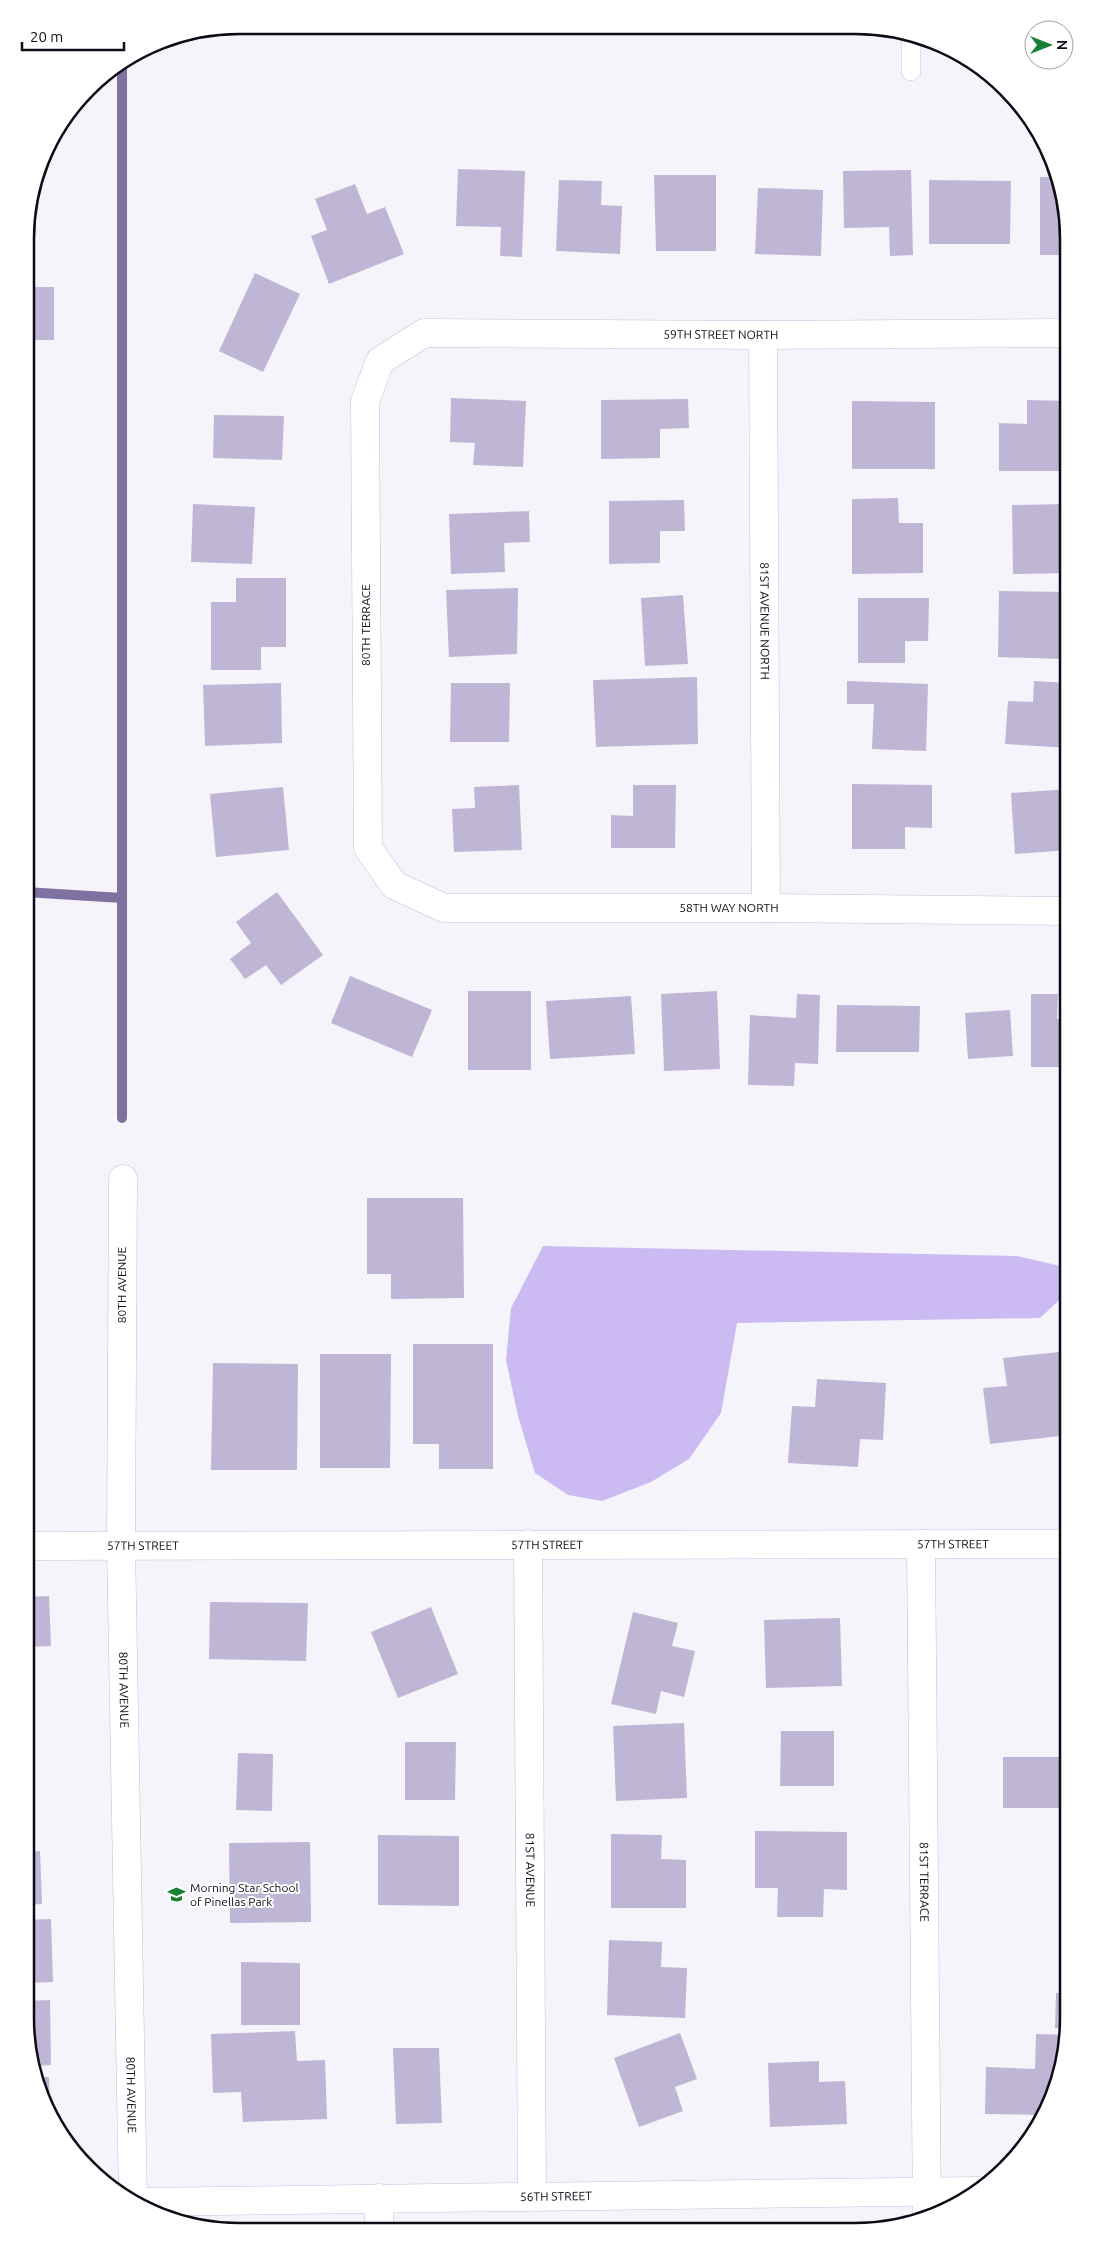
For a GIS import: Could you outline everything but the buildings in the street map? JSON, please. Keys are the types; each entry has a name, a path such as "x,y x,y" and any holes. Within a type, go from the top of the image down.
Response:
{"street":[{"name":"59TH STREET NORTH","path":"380,360 424,333 763,335 1060,332"},
{"name":"81ST AVENUE NORTH","path":"763,335 766,908"},
{"name":"80TH TERRACE","path":"380,360 364,401 368,848 394,885"},
{"name":"58TH WAY NORTH","path":"394,885 444,908 766,908 1060,911"},
{"name":"80TH AVENUE","path":"124,1179 121,1545 132,2193"},
{"name":"81ST AVENUE","path":"528,1544 532,2196"},
{"name":"81ST TERRACE","path":"921,1544 927,2210"},
{"name":"57TH STREET","path":"34,1546 1060,1544"},
{"name":"56TH STREET","path":"147,2202 967,2190"},
{"path":"379,2198 379,2223"}],"lane":[{"path":"911,42 911,71"}],"shaded area":[{"path":"543,1246 1017,1256 1060,1266 1060,1299 1040,1318 737,1323 721,1413 689,1459 651,1482 602,1501 568,1495 535,1473 518,1416 506,1360 511,1308"}],"waterway":[{"path":"122,70 122,1118"},
{"path":"34,893 122,898"}],"place":[{"name":"Morning Star School of Pinellas Park","path":"176,1895"}]}
